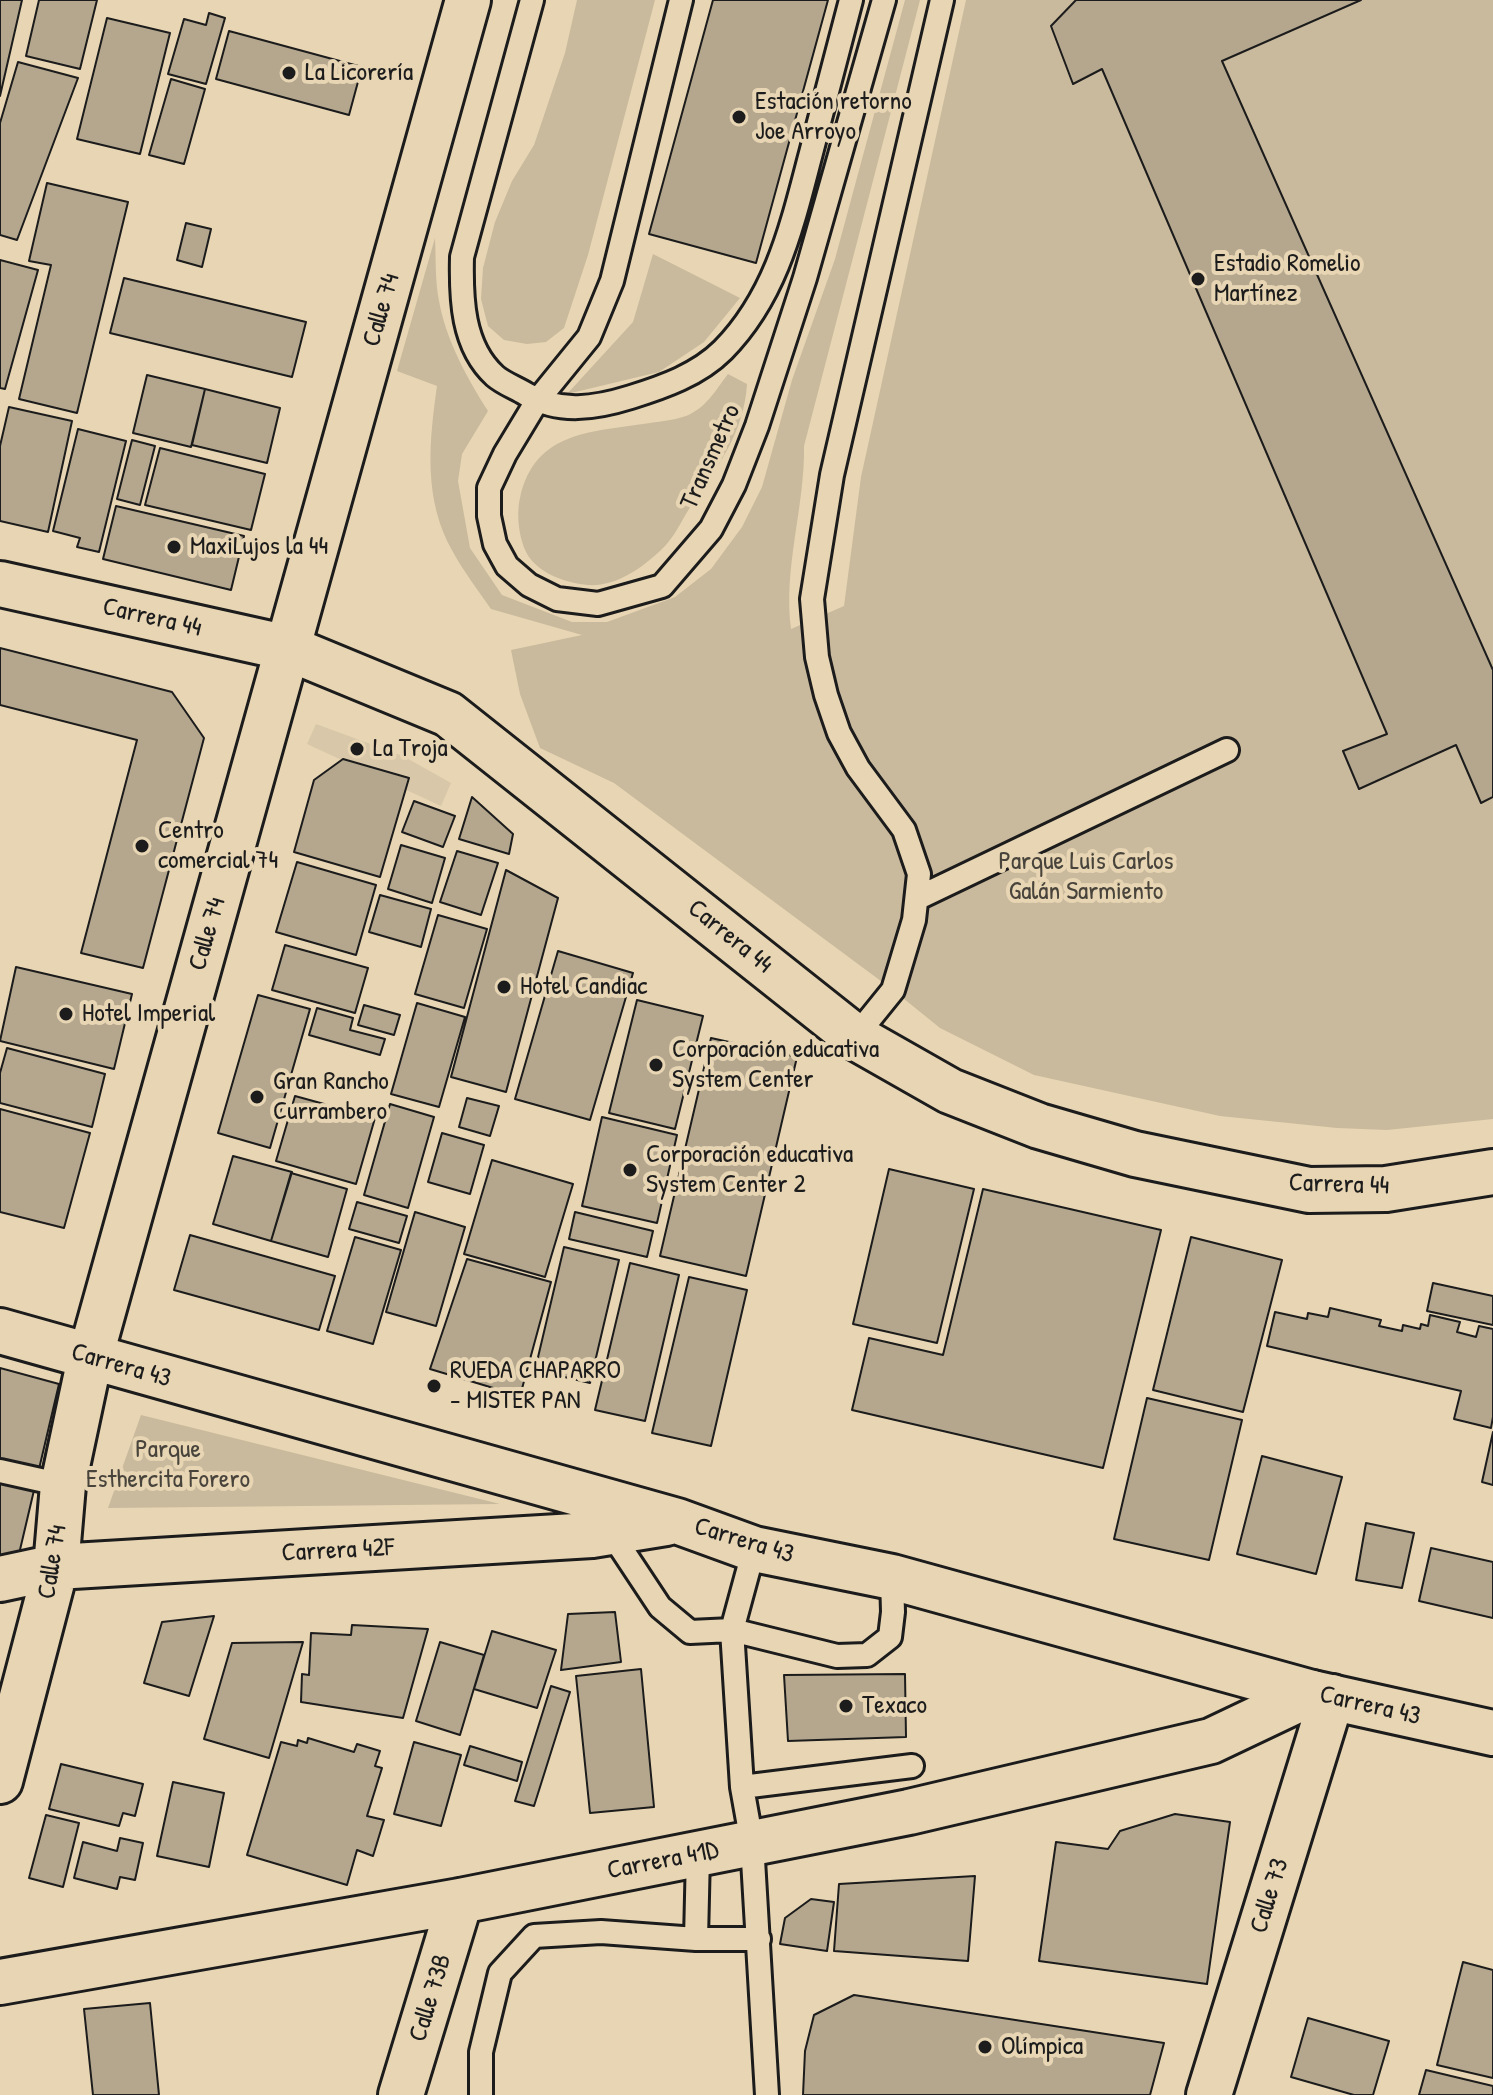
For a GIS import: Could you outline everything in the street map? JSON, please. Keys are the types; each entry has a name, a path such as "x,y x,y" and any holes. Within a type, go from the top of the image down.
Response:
{"street":[{"name":"Calle 74","path":"0,1781 56,1567 63,1485 90,1358 468,0"},
{"name":"Carrera 44","path":"0,584 288,648 448,714 855,1037 950,1091 1039,1126 1135,1154 1309,1190 1386,1189 1493,1172"},
{"name":"Carrera 43","path":"0,1331 677,1521 754,1549 892,1577 1322,1695 1493,1733"},
{"name":"Carrera 42F","path":"0,1579 56,1567 611,1533 677,1521"},
{"name":"Carrera 41D","path":"0,1982 460,1901 909,1812 1211,1741 1322,1695"},
{"name":"Calle 73","path":"1209,2095 1322,1695"},
{"name":"Calle 73B","path":"401,2095 460,1901"}],"lane":[{"name":"Transmetro","path":"532,0 462,257 461,286 471,345 495,376 537,401 574,409 610,404 689,375 721,352 742,328 765,294 786,249 851,0"},
{"name":"Transmetro","path":"681,0 612,281 589,337 537,401 489,488 489,516 495,544 507,566 529,585 557,599 598,604 662,586 711,529 734,485 757,426 805,278 884,0"},
{"path":"855,1037 893,990 918,898 919,874 904,830 865,779 839,733 817,657 812,599 832,475 942,0"},
{"path":"918,898 1227,750"},
{"path":"0,1471 63,1485"},
{"path":"611,1533 660,1607 690,1632 732,1630 837,1656 867,1655 890,1637 892,1577"},
{"path":"754,1549 732,1630 742,1787 752,1843 767,2095"},
{"path":"742,1787 912,1766"},
{"path":"696,1939 698,1854"},
{"path":"481,2095 481,2052 500,1973 534,1936 601,1932 696,1939 759,1939"}],"shaded area":[{"name":"La Troja","path":"316,724 403,756 451,783 441,806 307,744"}],"green space":[{"path":"577,0 655,0 588,255 564,328 546,342 527,344 504,340 488,326 481,299 483,268 495,222 512,181 534,145 565,53"},
{"name":"Parque Luis Carlos Galán Sarmiento","path":"905,0 920,0 804,446 790,583 791,629 844,606 861,477 966,0 1493,0 1493,1119 1387,1130 1337,1128 1220,1116 1034,1075 940,1028 614,783 540,748 520,694 511,650 582,635 491,609 476,588 443,532 437,512 431,449 437,386 397,371 435,238 436,278 442,316 465,372 488,411 462,454 458,481 470,548 502,595 572,622 607,622 675,597 711,569 742,527 762,487 792,380 835,259"},
{"path":"653,254 740,298 704,342 659,372 567,394 633,322"},
{"path":"728,374 747,384 745,402 734,435 718,465 662,549 628,575 598,585 564,580 534,563 523,544 518,512 528,476 539,459 569,438 693,413 705,404"},
{"name":"Parque Esthercita Forero","path":"141,1415 500,1504 108,1508"}],"building":[{"path":"0,0 22,0 0,96"},
{"path":"39,0 97,0 80,69 26,56"},
{"name":"Estación retorno Joe Arroyo","path":"713,0 828,0 756,263 649,234"},
{"path":"1076,0 1361,0 1222,61 1493,670 1493,797 1481,803 1456,745 1359,789 1343,751 1387,734 1102,69 1073,84 1051,26"},
{"path":"209,13 225,18 206,84 168,74 184,19 206,25"},
{"path":"107,18 170,33 140,154 77,139"},
{"name":"La Licorería","path":"229,31 362,67 349,115 216,79"},
{"path":"18,62 78,78 17,240 0,235 0,123"},
{"path":"171,79 205,89 184,164 149,155"},
{"path":"47,183 128,202 77,413 19,399 51,265 29,261"},
{"path":"186,223 211,229 202,267 177,260"},
{"path":"0,260 38,270 5,389 0,388"},
{"path":"124,278 306,322 292,377 110,333"},
{"path":"147,375 205,389 191,447 133,433"},
{"path":"205,389 280,408 267,463 192,445"},
{"path":"9,407 72,421 48,532 0,521 0,446"},
{"path":"78,429 126,441 99,552 77,547 80,538 53,531"},
{"path":"132,440 155,446 140,505 117,499"},
{"path":"160,448 265,474 251,530 145,505"},
{"name":"MaxiLujos la 44","path":"116,506 244,536 231,590 103,559"},
{"name":"Centro comercial 74","path":"0,648 172,692 204,738 143,968 81,953 137,740 0,705"},
{"path":"343,759 409,778 380,877 294,852 314,780"},
{"path":"472,797 513,834 509,854 459,839"},
{"path":"414,801 455,816 443,847 402,832"},
{"path":"401,845 445,858 432,903 388,889"},
{"path":"457,851 498,863 481,915 440,902"},
{"path":"297,862 376,885 356,955 276,932"},
{"name":"Hotel Candiac","path":"506,870 558,898 506,1092 451,1077"},
{"path":"380,895 431,909 421,947 369,932"},
{"path":"438,915 487,929 464,1008 415,994"},
{"path":"285,945 368,968 355,1013 272,990"},
{"path":"558,951 633,973 590,1120 515,1099"},
{"name":"Hotel Imperial","path":"16,967 132,994 114,1069 0,1041"},
{"path":"258,995 310,1009 270,1148 218,1133"},
{"name":"Corporación educativa System Center","path":"637,1000 703,1016 675,1129 609,1113"},
{"path":"417,1003 465,1017 439,1107 391,1094"},
{"path":"364,1005 400,1015 394,1035 358,1025"},
{"path":"317,1008 353,1018 350,1030 385,1039 380,1055 309,1035"},
{"path":"711,1038 797,1057 746,1276 660,1256"},
{"path":"7,1048 105,1074 92,1127 0,1103 0,1073"},
{"path":"295,1096 375,1118 356,1184 276,1161"},
{"path":"467,1098 499,1106 490,1136 459,1127"},
{"path":"390,1104 434,1117 408,1208 364,1195"},
{"path":"0,1109 90,1133 64,1228 0,1212"},
{"name":"Corporación educativa System Center 2","path":"602,1117 677,1135 657,1223 582,1206"},
{"path":"442,1133 484,1145 470,1194 428,1182"},
{"path":"233,1156 292,1172 271,1241 213,1224"},
{"path":"492,1160 573,1184 545,1277 464,1254"},
{"path":"889,1169 974,1189 937,1343 853,1324"},
{"path":"291,1173 347,1189 328,1257 271,1241"},
{"path":"983,1189 1161,1230 1103,1468 852,1410 869,1338 943,1355"},
{"path":"357,1202 407,1216 399,1243 349,1229"},
{"path":"415,1212 465,1227 436,1326 386,1312"},
{"path":"575,1212 653,1231 647,1257 569,1239"},
{"path":"190,1235 335,1276 319,1330 174,1290"},
{"path":"355,1237 401,1250 373,1344 327,1331"},
{"path":"1191,1237 1282,1260 1243,1412 1153,1390"},
{"path":"564,1247 619,1260 590,1383 535,1370"},
{"path":"467,1259 551,1282 520,1396 430,1369"},
{"path":"630,1263 679,1275 645,1421 595,1410"},
{"path":"689,1277 747,1290 711,1446 652,1433"},
{"path":"1433,1283 1493,1296 1493,1325 1427,1311"},
{"path":"1330,1308 1381,1320 1379,1326 1402,1331 1403,1325 1420,1329 1421,1324 1428,1326 1430,1315 1460,1322 1457,1332 1476,1337 1479,1326 1493,1329 1491,1428 1454,1419 1461,1391 1267,1346 1275,1312 1307,1319 1308,1313 1328,1317"},
{"path":"0,1368 59,1384 19,1554 0,1558"},
{"path":"1147,1398 1242,1420 1209,1560 1114,1539"},
{"path":"1493,1432 1493,1485 1482,1482"},
{"path":"1262,1456 1342,1477 1316,1574 1237,1554"},
{"path":"1366,1523 1414,1533 1402,1588 1356,1580"},
{"path":"1431,1548 1493,1562 1493,1618 1419,1601"},
{"path":"615,1612 621,1662 561,1670 568,1614"},
{"path":"214,1616 189,1696 144,1683 162,1622"},
{"path":"352,1625 428,1629 403,1718 301,1702 302,1674 309,1675 311,1633 351,1635"},
{"path":"492,1631 556,1650 537,1708 474,1689"},
{"path":"303,1642 269,1758 204,1739 232,1643"},
{"path":"440,1642 484,1655 460,1735 416,1721"},
{"path":"641,1669 654,1807 590,1813 576,1676"},
{"name":"Texaco","path":"905,1674 906,1737 788,1741 784,1675"},
{"path":"551,1686 570,1692 534,1806 515,1801"},
{"path":"308,1738 354,1752 357,1744 380,1751 375,1766 382,1768 367,1816 384,1820 373,1856 357,1850 347,1885 247,1855 281,1742 297,1746 298,1740 307,1743"},
{"path":"414,1742 461,1755 441,1826 394,1814"},
{"path":"470,1746 522,1762 517,1781 464,1765"},
{"path":"61,1764 143,1784 135,1816 123,1813 119,1826 49,1809"},
{"path":"173,1782 224,1793 209,1867 157,1856"},
{"path":"1175,1814 1230,1822 1207,1984 1039,1961 1056,1842 1108,1849 1120,1831"},
{"path":"46,1815 79,1823 63,1887 29,1878"},
{"path":"120,1838 143,1843 135,1880 120,1877 117,1889 74,1878 83,1842 117,1851"},
{"path":"975,1876 968,1961 834,1951 839,1884"},
{"path":"811,1899 834,1902 827,1951 780,1944 785,1918"},
{"path":"1463,1962 1493,1970 1493,2078 1437,2065"},
{"name":"Olímpica","path":"854,1995 1164,2043 1150,2095 803,2095 805,2051 814,2015"},
{"path":"150,2003 159,2095 93,2095 84,2009"},
{"path":"1308,2018 1389,2041 1373,2095 1354,2095 1291,2077"},
{"path":"1426,2070 1493,2086 1493,2095 1419,2095"}],"place":[{"name":"La Licorería","path":"289,73"},
{"name":"Estación retorno Joe Arroyo","path":"739,117"},
{"name":"Estadio Romelio Martínez","path":"1198,279"},
{"name":"MaxiLujos la 44","path":"174,547"},
{"name":"La Troja","path":"357,749"},
{"name":"Centro comercial 74","path":"142,846"},
{"name":"Hotel Candiac","path":"504,987"},
{"name":"Hotel Imperial","path":"66,1014"},
{"name":"Corporación educativa System Center","path":"656,1065"},
{"name":"Gran Rancho Currambero","path":"257,1097"},
{"name":"Corporación educativa System Center 2","path":"630,1170"},
{"name":"RUEDA CHAPARRO - MISTER PAN","path":"434,1386"},
{"name":"Texaco","path":"846,1706"},
{"name":"Olímpica","path":"985,2047"}]}
